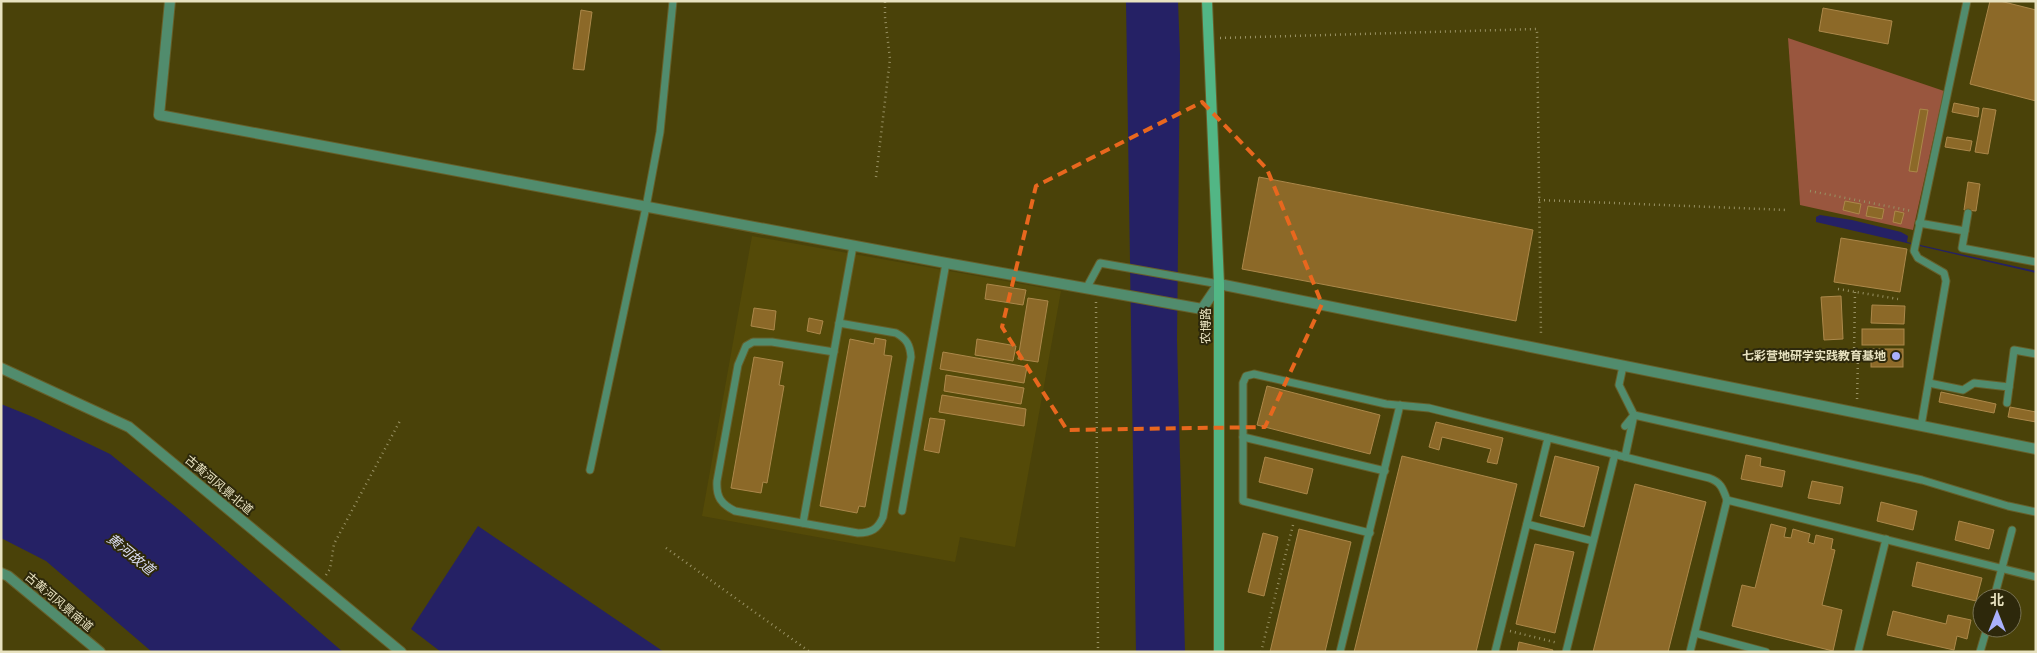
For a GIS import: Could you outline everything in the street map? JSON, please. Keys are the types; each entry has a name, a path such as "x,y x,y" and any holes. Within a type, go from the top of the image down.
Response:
{"street":[{"path":"170,1 159,115 853,246 1202,309 1219,284 2036,449"},
{"name":"农博路","path":"1207,1 1219,284 1219,652"},
{"name":"古黄河风景北道","path":"1,368 129,427 401,652"},
{"name":"古黄河风景南道","path":"1,573 8,576 100,652"}],"lane":[{"path":"590,470 646,207 660,132 673,1"},
{"path":"1921,426 1946,281 1944,273 1918,258 1914,251 1967,1"},
{"path":"1968,213 1962,248 2036,262"},
{"path":"1919,223 1965,231"},
{"path":"803,523 853,246"},
{"path":"902,511 946,263"},
{"path":"1091,290 1100,263 1219,284"},
{"path":"834,352 772,342 753,342 746,346 738,365 717,481 716,492 726,507 735,511 866,533 874,531 880,525 883,517 911,350 904,337 896,333 840,323"},
{"path":"2007,403 2014,350 2036,354"},
{"path":"1623,366 1620,385 1634,415 1625,457"},
{"path":"1370,533 1243,501 1243,383 1246,376 1254,374 1386,404 1429,408 1717,481 1723,488 1727,500 1690,652"},
{"path":"1929,383 1964,390 1974,383 2009,387"},
{"path":"1340,652 1400,406"},
{"path":"1625,426 1634,415"},
{"path":"1634,415 1922,480 2008,506 2036,512"},
{"path":"1243,436 1385,471"},
{"path":"1495,652 1548,438"},
{"path":"1567,648 1615,454"},
{"path":"1727,500 2036,577"},
{"path":"1527,524 1593,541"},
{"path":"1997,588 2012,530"},
{"path":"1858,652 1886,539"},
{"path":"1695,633 1766,652"},
{"path":"1980,652 1984,638"}],"path":[{"path":"876,177 890,58 884,17 885,1"},
{"path":"1208,39 1537,29 1542,349"},
{"path":"1810,190 1922,213"},
{"path":"1539,200 1787,210"},
{"path":"1838,289 1898,299"},
{"path":"1091,290 1098,652"},
{"path":"1855,292 1854,357 1858,358 1856,413"},
{"path":"321,586 330,569 334,544 402,419"},
{"path":"1261,652 1296,514"},
{"path":"666,548 810,652"},
{"path":"1501,628 1567,648"}],"highlighted area":[{"path":"1202,102 1267,169 1322,304 1265,427 1067,430 1002,327 1036,186"}],"shaded area":[{"path":"1788,38 1944,91 1913,230 1800,205"},
{"path":"752,236 1061,291 1015,547 960,537 955,562 702,516"}],"water":[{"path":"1126,1 1178,1 1180,55 1177,340 1185,652 1136,652"},
{"path":"1820,215 1852,220 1901,232 1908,236 1907,242 2036,271 2036,273 1816,222 1816,217"},
{"name":"黄河故道","path":"1,404 33,417 110,454 178,509 343,652 152,652 46,561 1,538"},
{"path":"478,526 664,652 441,652 411,629"}],"building":[{"path":"1990,1 2000,1 2036,10 2036,101 1970,84"},
{"path":"1823,8 1892,21 1888,44 1819,31"},
{"path":"581,10 592,12 584,70 573,69"},
{"path":"1954,103 1979,108 1978,117 1952,112"},
{"path":"1983,108 1996,110 1988,154 1975,152"},
{"path":"1920,109 1928,110 1917,172 1909,171"},
{"path":"1947,137 1972,141 1970,151 1945,147"},
{"path":"1259,177 1533,230 1516,321 1242,269"},
{"path":"1968,182 1980,184 1976,211 1964,210"},
{"path":"1845,201 1861,204 1859,214 1843,210"},
{"path":"1868,206 1884,209 1882,219 1866,216"},
{"path":"1895,211 1904,213 1901,224 1893,222"},
{"path":"1841,238 1907,249 1900,292 1834,282"},
{"path":"987,284 1026,290 1023,305 985,299"},
{"path":"1841,296 1843,339 1824,340 1821,297"},
{"path":"1028,298 1048,301 1038,362 1018,359"},
{"path":"1872,305 1905,306 1904,324 1871,323"},
{"path":"754,308 776,311 774,330 751,326"},
{"path":"809,318 823,321 820,334 807,331"},
{"path":"1862,329 1904,329 1904,345 1862,345"},
{"path":"875,338 886,340 884,355 892,356 865,507 859,506 857,513 820,506 850,339 874,344"},
{"path":"977,339 1016,346 1013,361 975,355"},
{"path":"1871,349 1903,349 1903,367 1871,367"},
{"path":"943,352 1027,367 1024,383 940,369"},
{"path":"754,357 783,362 779,385 784,386 767,483 763,482 761,493 731,488"},
{"path":"946,375 1024,388 1021,404 944,391"},
{"path":"1267,386 1380,415 1370,454 1257,425"},
{"path":"1941,392 1996,404 1994,413 1939,402"},
{"path":"942,395 1026,409 1024,426 939,412"},
{"path":"2010,407 2036,412 2036,422 2008,417"},
{"path":"930,418 945,420 939,453 924,450"},
{"path":"1436,422 1503,438 1497,464 1487,462 1491,449 1442,437 1439,450 1429,447"},
{"path":"1746,455 1761,458 1760,466 1785,471 1782,487 1741,479"},
{"path":"1402,456 1517,484 1476,652 1354,652"},
{"path":"1555,456 1599,467 1584,527 1540,516"},
{"path":"1265,457 1313,469 1307,494 1259,482"},
{"path":"1812,481 1843,487 1840,504 1808,498"},
{"path":"1635,484 1706,502 1668,652 1593,652"},
{"path":"1881,502 1917,511 1913,530 1877,521"},
{"path":"1959,521 1994,530 1989,549 1955,540"},
{"path":"1771,524 1786,528 1784,537 1791,538 1793,529 1810,534 1808,542 1814,544 1816,535 1833,539 1831,549 1835,550 1822,605 1842,610 1833,651 1732,626 1742,585 1755,588"},
{"path":"1299,529 1351,542 1325,652 1270,652"},
{"path":"1263,533 1278,537 1264,596 1248,592"},
{"path":"1535,544 1574,552 1555,633 1516,624"},
{"path":"1917,562 1982,578 1979,588 1972,588 1972,600 1912,586"},
{"path":"1893,611 1946,624 1948,615 1971,620 1967,639 1957,636 1954,650 1887,635"},
{"path":"1519,642 1553,650 1552,652 1517,652"}],"place":[{"name":"七彩营地研学实践教育基地","path":"1896,356"}]}
